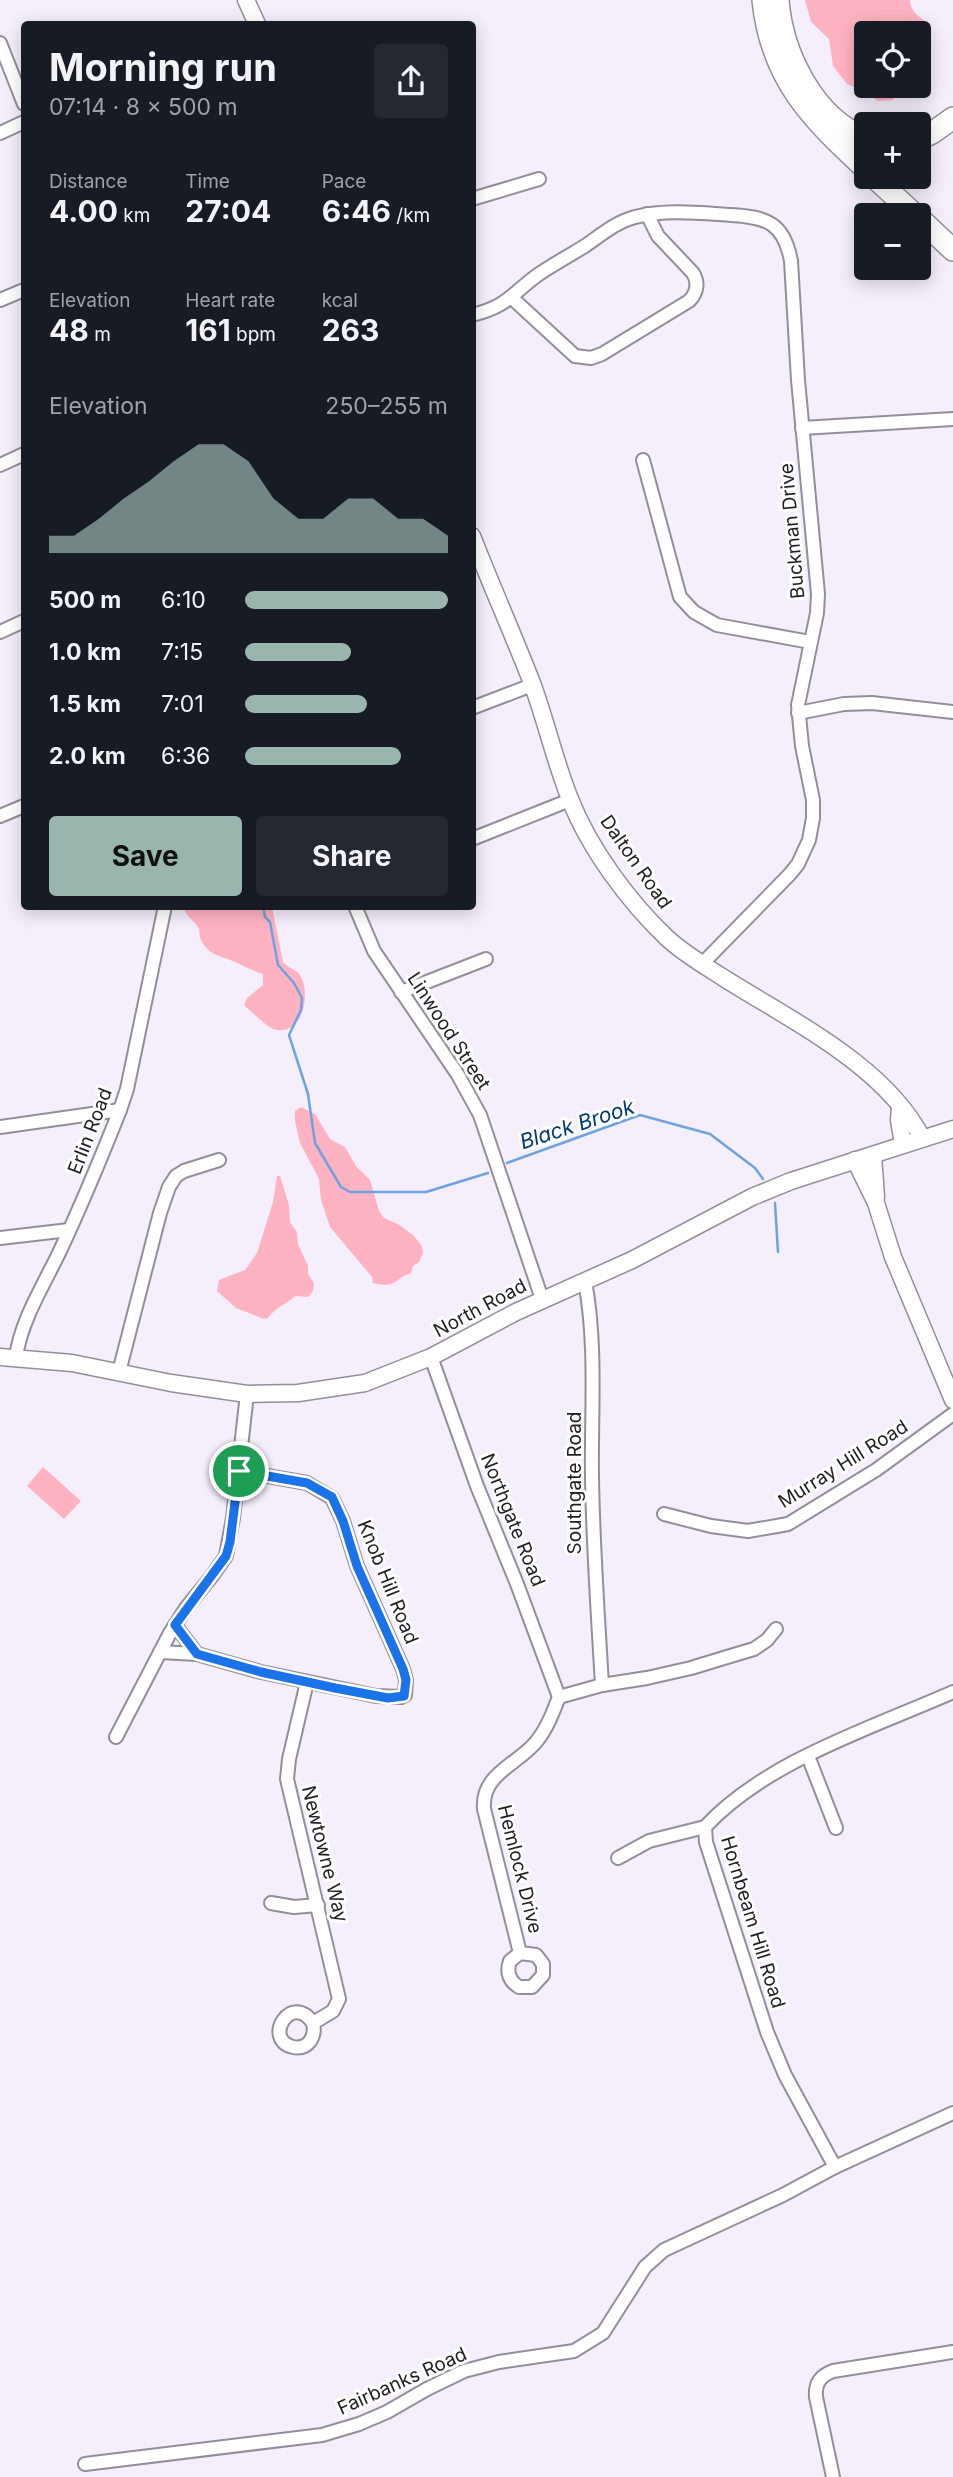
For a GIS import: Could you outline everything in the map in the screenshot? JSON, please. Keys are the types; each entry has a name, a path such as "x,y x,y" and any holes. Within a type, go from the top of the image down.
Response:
{"highway":[{"path":"763,0 772,46 791,88 810,115 854,157"},
{"path":"778,0 786,40 807,86 836,120 854,132"},
{"path":"931,133 953,118"},
{"path":"887,189 902,203"},
{"path":"931,230 953,250"}],"street":[{"path":"246,0 252,21"},
{"path":"0,43 21,96"},
{"path":"0,133 21,123"},
{"path":"476,198 538,179"},
{"name":"Buckman Drive","path":"476,314 493,310 512,298 537,276 616,225 647,214 678,212 742,216 767,221 778,229 787,243 791,261 802,428 818,594 817,613 798,713 813,808 811,828 804,852 790,874 702,964"},
{"path":"512,298 575,356 591,358 602,355 688,301 697,287 693,273 658,236 647,214"},
{"path":"0,300 21,291"},
{"path":"802,428 953,419"},
{"path":"0,465 21,455"},
{"path":"643,460 680,597 694,612 717,625 810,642"},
{"name":"Dalton Road","path":"478,567 532,685 570,800 593,845 645,915 669,940 702,964 846,1054 879,1081 900,1108 911,1116 922,1138"},
{"path":"0,632 21,622"},
{"path":"476,706 532,685"},
{"path":"798,713 844,704 872,703 953,712"},
{"path":"476,837 570,800"},
{"path":"0,816 21,807"},
{"name":"Erlin Road","path":"8,1357 69,1230 120,1110 127,1089 164,910"},
{"name":"Linwood Street","path":"357,910 374,951 458,1075 480,1115 542,1299"},
{"path":"401,992 486,959"},
{"path":"900,1108 903,1144"},
{"path":"0,1127 120,1110"},
{"name":"North Road","path":"8,1357 49,1360 247,1394 298,1394 343,1388 386,1376 432,1357 542,1299 632,1260 752,1197 790,1181 953,1129"},
{"path":"873,1155 876,1203"},
{"path":"119,1372 169,1187 176,1176 184,1171 219,1160"},
{"path":"855,1160 876,1203 893,1257 953,1400"},
{"path":"0,1238 69,1230"},
{"name":"Southgate Road","path":"585,1281 590,1309 593,1389 593,1550 603,1685"},
{"name":"Northgate Road","path":"432,1357 477,1486 559,1697"},
{"path":"116,1737 175,1625 226,1556 230,1542 247,1394"},
{"name":"Murray Hill Road","path":"664,1514 711,1526 748,1531 788,1524 876,1470 953,1414"},
{"name":"Knob Hill Road","path":"239,1471 307,1483 332,1497 343,1521 357,1566 406,1680 404,1696 388,1698 307,1682"},
{"path":"175,1625 197,1654"},
{"path":"559,1697 603,1685 680,1671 754,1649 776,1629"},
{"path":"160,1652 197,1654 307,1682"},
{"name":"Newtowne Way","path":"307,1682 289,1759 290,1799 339,1999 333,2011 313,2023"},
{"name":"Hornbeam Hill Road","path":"835,2167 785,2075 767,2032 706,1842 705,1827 741,1794 808,1756 953,1692"},
{"name":"Hemlock Drive","path":"520,1953 484,1809 484,1794 497,1774 524,1755 538,1740 559,1697"},
{"path":"808,1756 836,1828"},
{"path":"618,1858 649,1841 705,1827"},
{"path":"271,1903 294,1907 318,1905"},
{"path":"835,2167 953,2113"},
{"name":"Fairbanks Road","path":"85,2463 322,2435 387,2412 464,2371 499,2362 574,2351 603,2333 645,2267 664,2250 783,2195 835,2167"},
{"path":"834,2477 816,2397 819,2379 833,2371 953,2352"}],"shaded area":[{"path":"805,0 910,0 914,11 925,21 854,21 854,87 847,84 833,66 829,39 811,22"},
{"path":"873,98 894,98 893,100 878,101"},
{"path":"185,910 273,910 283,962 300,975 305,993 302,1013 291,1027 273,1029 244,1005 247,998 263,985 263,974 208,950 200,939 199,929"},
{"path":"301,1107 315,1114 330,1139 345,1147 356,1166 370,1180 379,1211 384,1218 413,1235 422,1246 423,1253 411,1273 391,1284 373,1283 372,1277 330,1227 321,1200 319,1179 300,1143 295,1111"},
{"path":"277,1176 280,1176 289,1205 290,1222 297,1232 308,1274 314,1283 313,1291 308,1297 296,1296 264,1319 236,1308 217,1291 219,1280 245,1270 257,1253 273,1202"},
{"path":"43,1467 81,1501 64,1519 27,1486"}],"waterway":[{"name":"Black Brook","path":"264,910 265,917 270,922 278,965 294,983 302,998 301,1010 289,1035 308,1094 315,1143 341,1187 350,1192 426,1192 488,1173"},
{"name":"Black Brook","path":"507,1163 640,1115 710,1134 755,1168 763,1179"},
{"name":"Black Brook","path":"775,1203 778,1252"}],"route":[{"path":"239,1471 307,1483 332,1497 343,1521 357,1566 403,1669 406,1680 404,1696 388,1698 335,1688 261,1672 197,1654 175,1625 226,1556 239,1471"}]}
